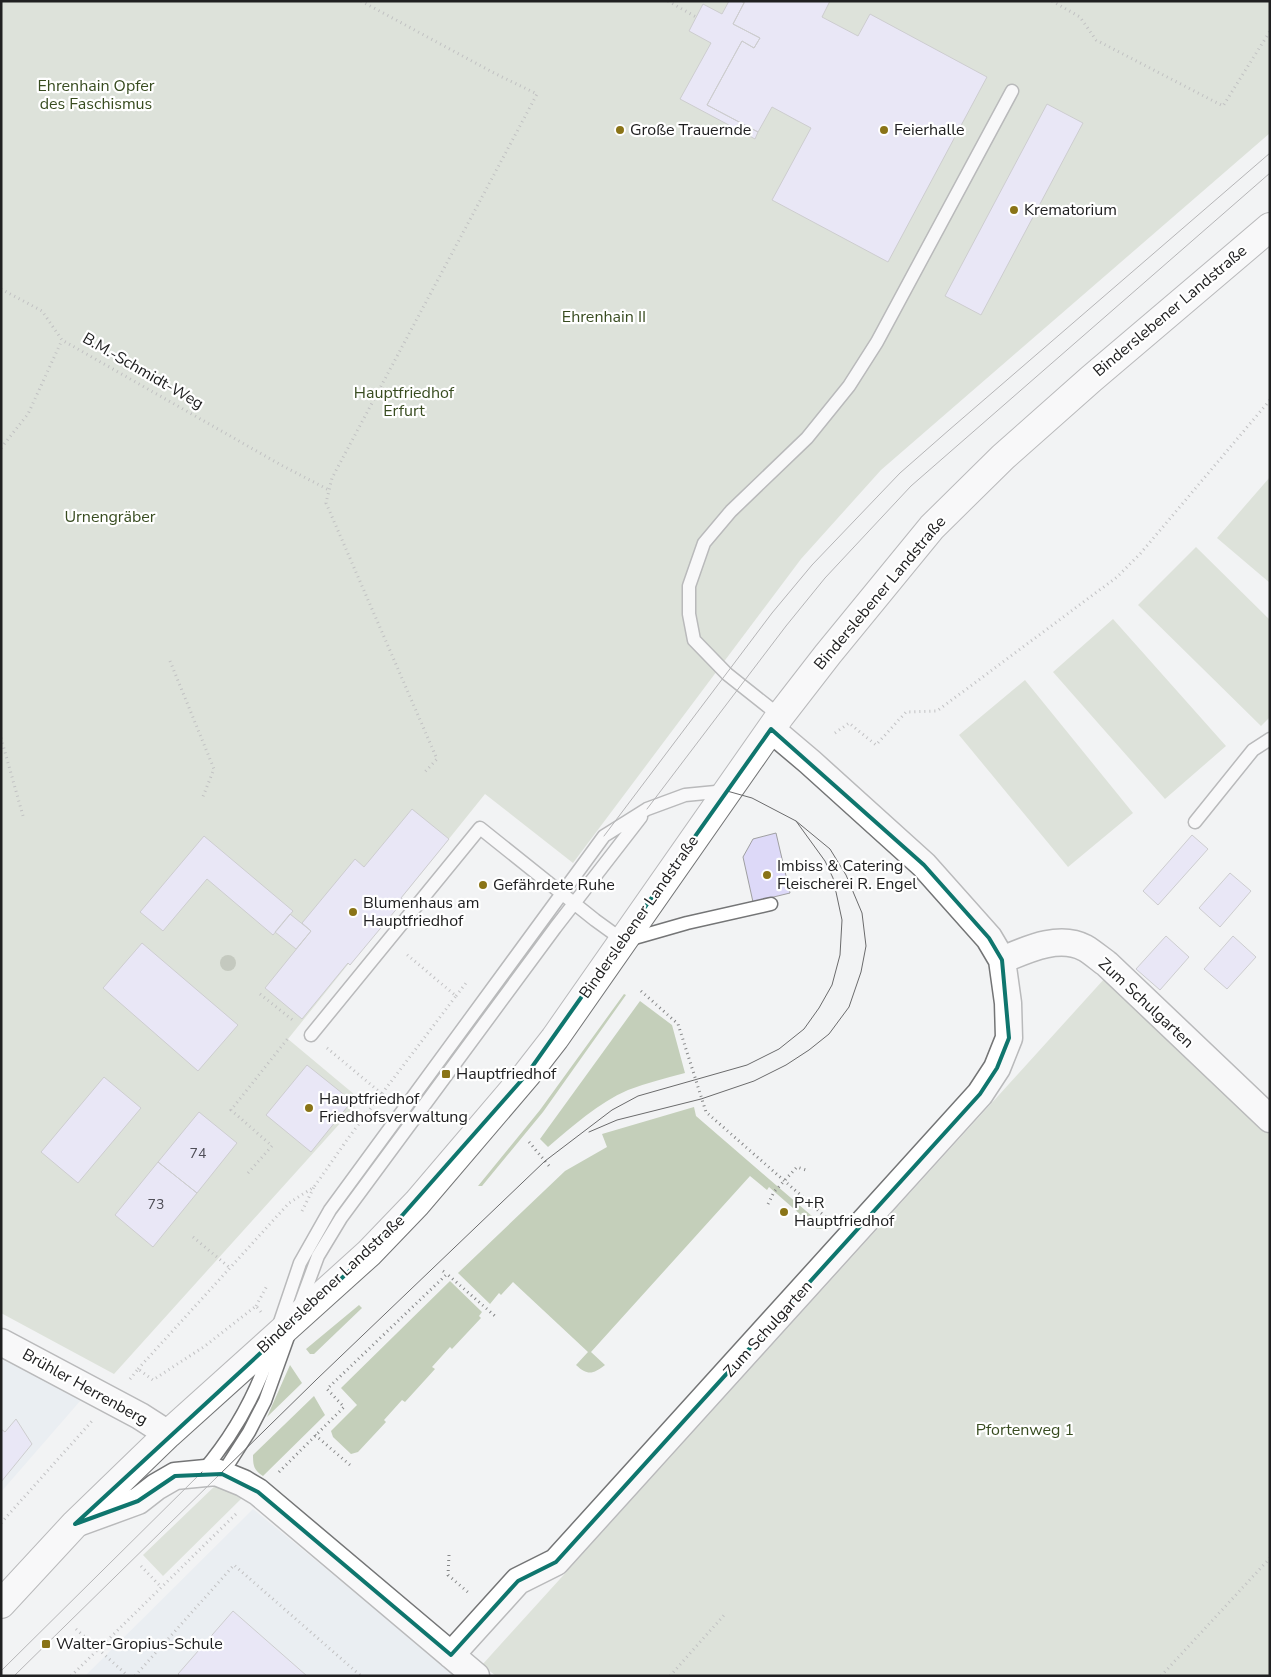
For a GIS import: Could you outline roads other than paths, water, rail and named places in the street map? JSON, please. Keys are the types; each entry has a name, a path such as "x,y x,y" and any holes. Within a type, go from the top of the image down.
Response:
{"main road":[{"name":"Binderslebener Landstraße","path":"1,1604 75,1524 168,1434 369,1253 417,1203 528,1074 624,941 776,723 834,647 932,527 1003,457 1069,398 1270,227"}],"street":[{"name":"Zum Schulgarten","path":"451,1655 518,1581 556,1562 850,1239 980,1094 998,1068 1009,1038 1008,1003 1002,960 989,938 924,865 810,762 776,723"},
{"name":"Zum Schulgarten","path":"1002,960 1030,948 1062,942 1084,947 1107,964 1270,1119"},
{"name":"Brühler Herrenberg","path":"1,1342 168,1434"},
{"path":"75,1524 138,1501 156,1487 175,1476 212,1473 258,1492 476,1676"}],"lane":[{"path":"776,723 694,640 689,614 689,586 704,543 731,510 807,438 849,386 877,342 1012,91"},
{"path":"1195,822 1253,750 1270,739"},
{"path":"212,1473 249,1432 264,1401 285,1328 300,1263 330,1210 604,836 647,810 685,795 727,791"},
{"path":"212,1473 221,1450 235,1429 250,1400 318,1256 341,1218 575,903 647,810"},
{"path":"310,1035 480,828 624,941 687,922 771,904"}],"tram line":[{"path":"604,836 772,613 812,565 900,473 1270,153"},
{"path":"647,809 786,626 825,578 911,486 1270,173"},
{"path":"589,1132 617,1120 701,1099 754,1081 786,1065 809,1050 829,1034 849,1007 861,972 866,946 862,913 846,875 830,849 796,821 752,798 727,791"},
{"path":"14,1676 317,1379 545,1161 612,1110 638,1096 747,1065 779,1049 804,1029 832,985 840,955 842,920 833,878 825,861 796,821"},
{"path":"1,1671 202,1472"}],"place":[{"name":"Große Trauernde","path":"620,130"},
{"name":"Feierhalle","path":"884,130"},
{"name":"Krematorium","path":"1014,210"},
{"name":"Imbiss & Catering Fleischerei R. Engel","path":"767,875"},
{"name":"Gefährdete Ruhe","path":"483,885"},
{"name":"Blumenhaus am Hauptfriedhof","path":"353,912"},
{"name":"Hauptfriedhof","path":"446,1074"},
{"name":"Hauptfriedhof Friedhofsverwaltung","path":"309,1108"},
{"name":"P+R Hauptfriedhof","path":"784,1212"},
{"name":"Walter-Gropius-Schule","path":"46,1644"}],"park label":[{"name":"Ehrenhain Opfer des Faschismus","path":"96,95"},
{"name":"Ehrenhain II","path":"604,317"},
{"name":"Hauptfriedhof Erfurt","path":"404,402"},
{"name":"Urnengräber","path":"110,517"},
{"name":"Pfortenweg 1","path":"1025,1430"}]}
